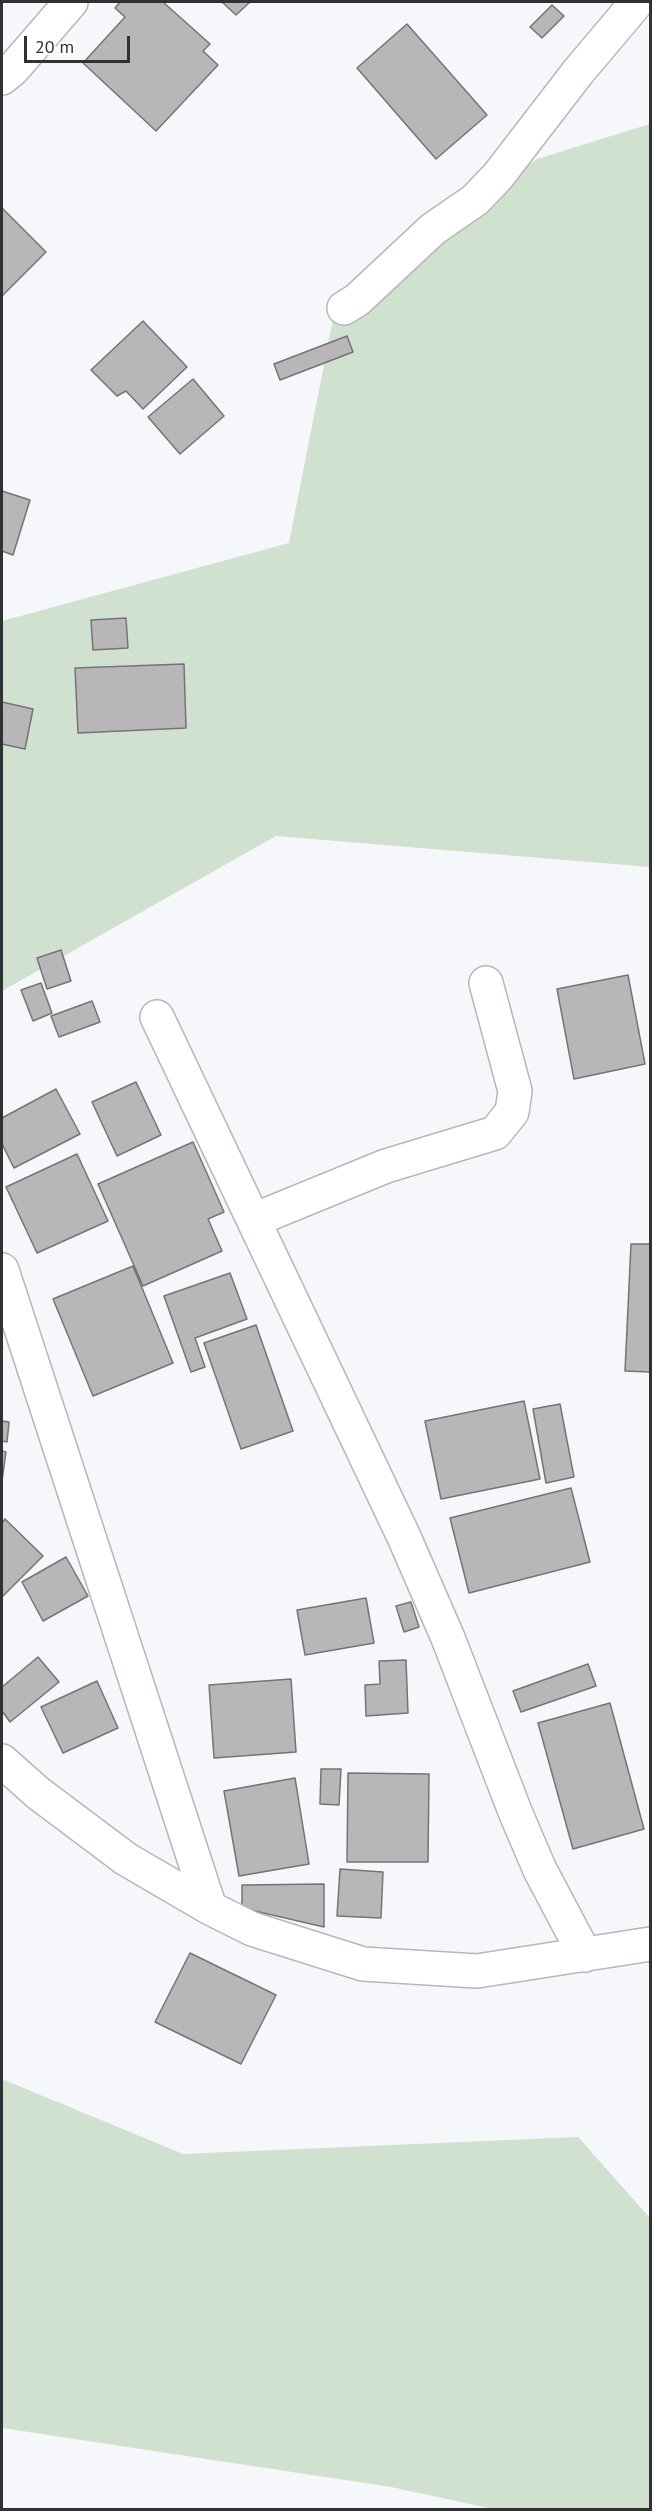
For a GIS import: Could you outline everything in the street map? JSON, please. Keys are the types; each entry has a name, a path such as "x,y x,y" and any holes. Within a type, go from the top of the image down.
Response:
{"street":[{"path":"2,78 14,69 71,2"},
{"path":"344,308 357,300 433,229 475,200 498,176 578,72 637,2"},
{"path":"254,1220 386,1166 495,1133 512,1112 514,1091 486,983"},
{"path":"157,1017 404,1537 448,1638 519,1824 540,1870 585,1955"},
{"path":"2,1270 210,1908"},
{"path":"2,1761 38,1792 126,1859 210,1908 252,1929 363,1964 477,1971 651,1944"}],"green space":[{"path":"650,124 650,867 276,836 2,991 2,621 289,543 335,309 537,159"},
{"path":"2,2079 183,2154 578,2137 650,2218 650,2509 493,2509 391,2487 2,2428"}],"building":[{"path":"120,2 163,2 210,44 203,51 218,65 156,131 83,63 125,17 115,8"},
{"path":"222,2 250,2 236,15"},
{"path":"552,5 564,16 542,38 530,27"},
{"path":"407,24 487,115 436,159 357,68"},
{"path":"2,208 46,252 2,296"},
{"path":"143,321 187,367 143,409 126,391 117,396 91,370"},
{"path":"347,336 353,352 280,380 274,364"},
{"path":"193,379 224,416 180,454 148,417"},
{"path":"2,491 30,500 13,555 2,551"},
{"path":"126,618 128,648 93,650 91,620"},
{"path":"184,664 186,728 78,733 75,668"},
{"path":"2,702 33,709 25,749 2,744"},
{"path":"61,950 71,981 47,989 37,958"},
{"path":"628,975 645,1064 574,1079 557,989"},
{"path":"41,983 52,1013 33,1021 21,990"},
{"path":"92,1001 100,1022 59,1037 51,1016"},
{"path":"136,1082 161,1135 117,1156 92,1102"},
{"path":"56,1089 80,1134 14,1168 2,1144 2,1118"},
{"path":"193,1142 224,1212 208,1219 222,1251 143,1286 98,1184"},
{"path":"77,1154 108,1221 37,1253 6,1187"},
{"path":"631,1244 650,1244 650,1372 625,1371"},
{"path":"133,1266 173,1363 93,1396 53,1299"},
{"path":"230,1273 247,1319 195,1338 205,1367 191,1372 164,1296"},
{"path":"256,1325 293,1431 241,1449 204,1343"},
{"path":"524,1401 540,1479 441,1499 425,1421"},
{"path":"560,1404 574,1477 546,1483 533,1409"},
{"path":"2,1421 9,1422 7,1442 2,1441"},
{"path":"2,1451 6,1452 2,1481"},
{"path":"571,1488 590,1562 469,1593 450,1518"},
{"path":"5,1519 43,1556 2,1597 2,1523"},
{"path":"66,1557 88,1596 43,1621 22,1582"},
{"path":"366,1598 374,1643 305,1655 297,1610"},
{"path":"411,1602 419,1627 404,1632 396,1606"},
{"path":"38,1657 59,1682 10,1722 2,1711 2,1687"},
{"path":"406,1660 408,1713 366,1716 365,1685 380,1684 379,1661"},
{"path":"588,1664 596,1686 521,1712 513,1691"},
{"path":"291,1679 296,1752 214,1758 209,1685"},
{"path":"97,1681 118,1728 63,1753 41,1707"},
{"path":"610,1703 644,1829 573,1849 538,1723"},
{"path":"321,1769 341,1769 339,1805 320,1804"},
{"path":"348,1773 429,1774 428,1862 347,1862"},
{"path":"295,1778 309,1864 239,1876 224,1791"},
{"path":"340,1869 383,1872 381,1918 337,1916"},
{"path":"324,1884 324,1927 242,1908 242,1885"},
{"path":"190,1953 276,1995 241,2064 155,2022"}]}
